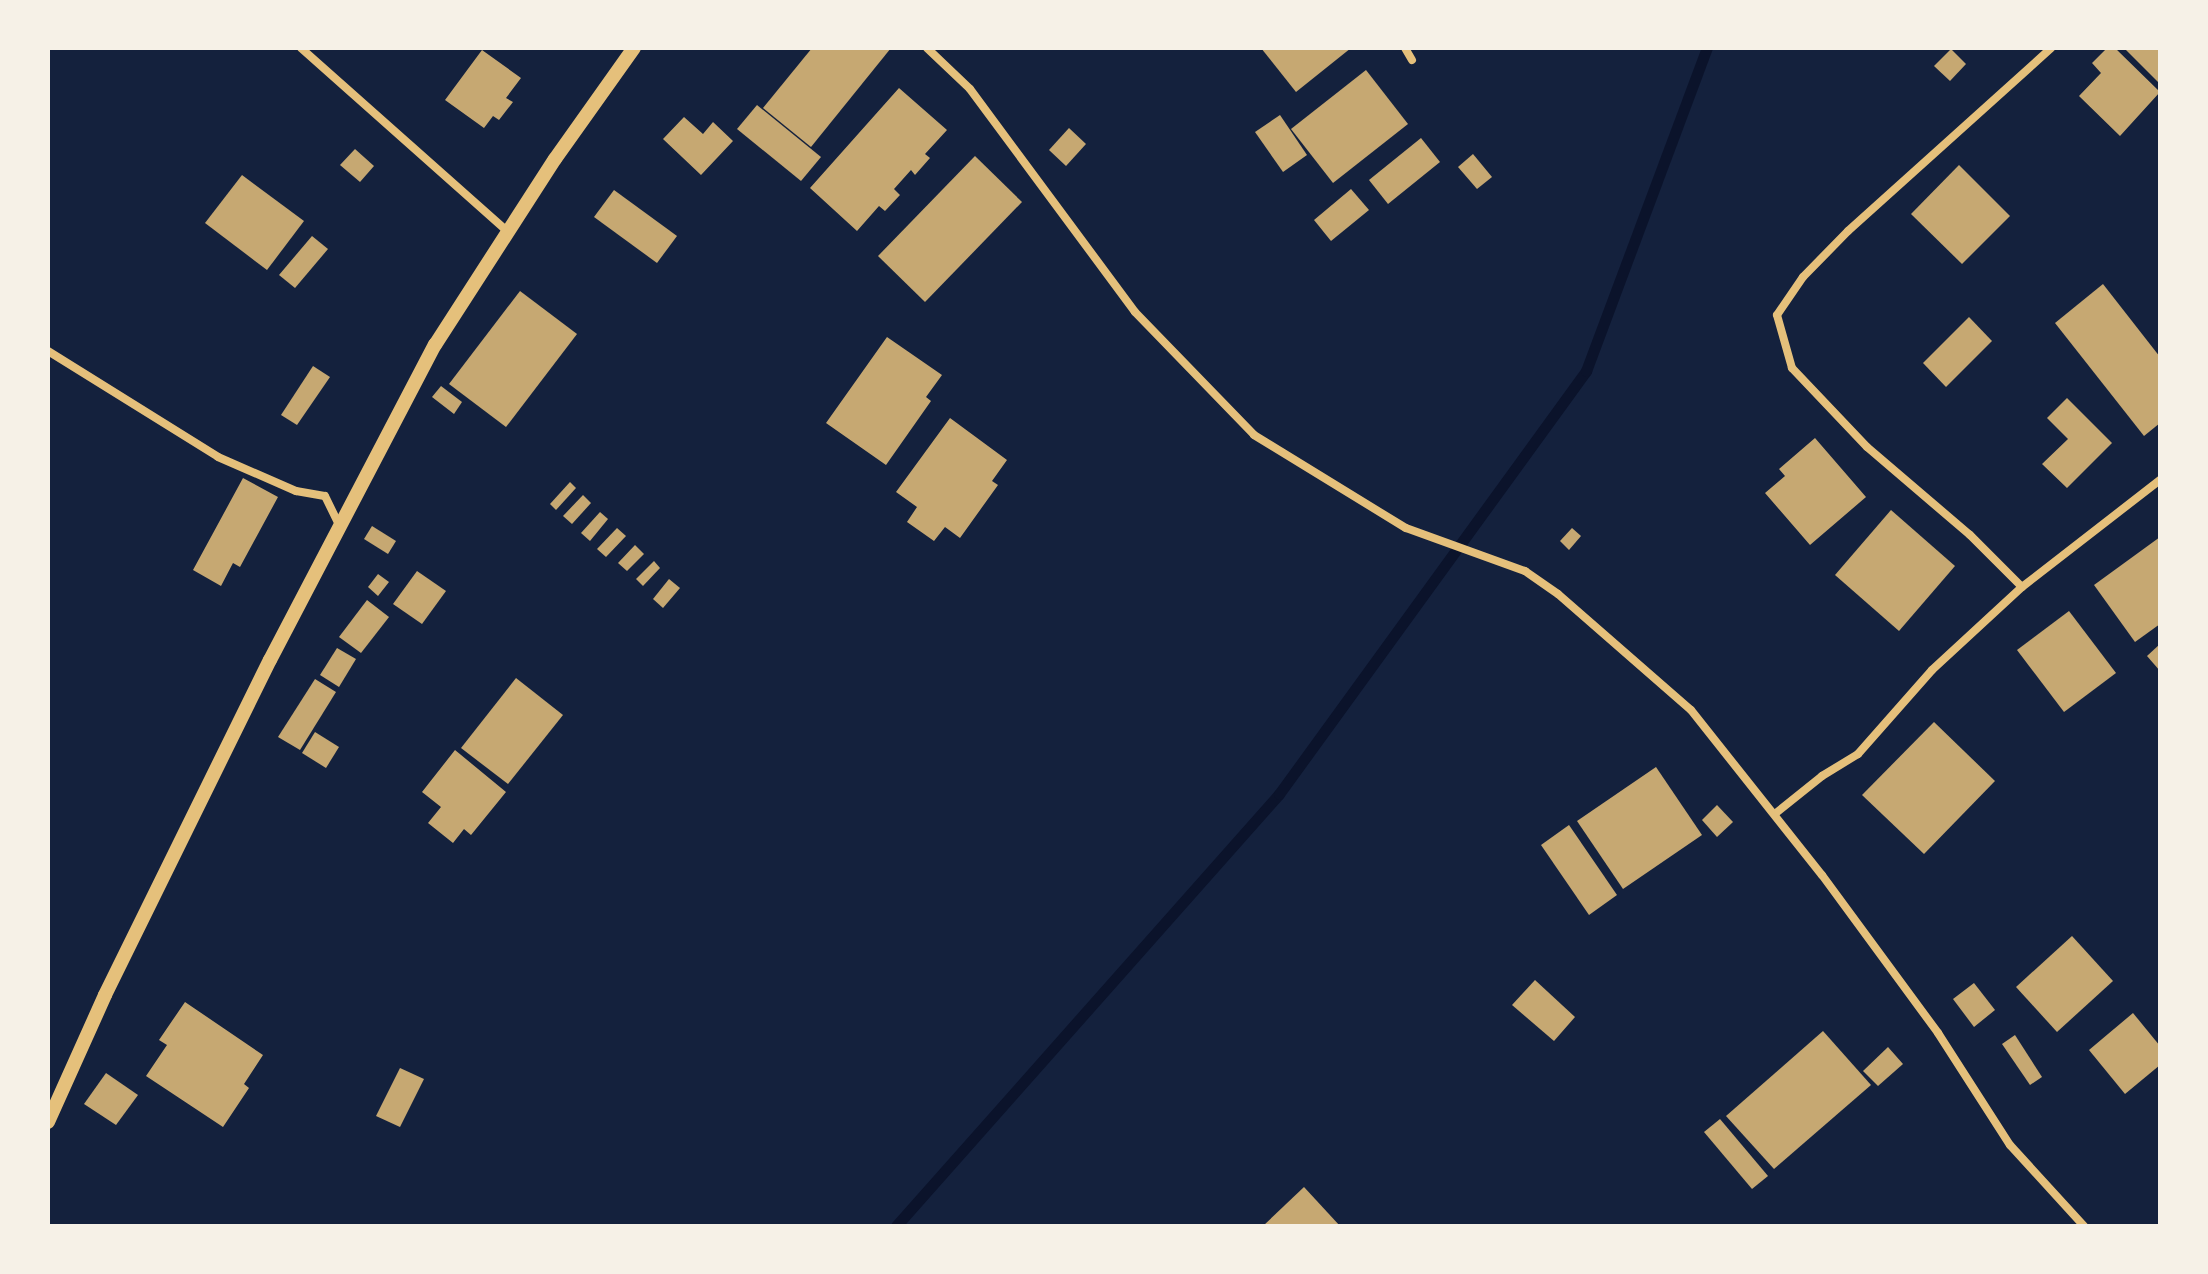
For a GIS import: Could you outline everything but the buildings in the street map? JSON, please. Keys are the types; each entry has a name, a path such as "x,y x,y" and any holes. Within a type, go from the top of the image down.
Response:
{"street":[{"path":"301,48 508,232"},
{"path":"48,1122 112,981 340,526 435,345 634,48"},
{"path":"927,48 970,89 1135,312 1254,435 1406,528 1431,540 1525,571 1558,594 1691,710 1776,813 1938,1033 2010,1145 2084,1226"},
{"path":"1405,48 1412,60"},
{"path":"2022,587 1970,535 1867,447 1792,368 1777,315 1803,277 1848,231 2051,48"},
{"path":"48,351 218,457 296,491 325,496 340,526"},
{"path":"1776,813 1822,776 1858,754 1932,670 2022,587 2160,480"}],"waterway":[{"path":"896,1226 1279,794 1586,371 1707,48"}]}
